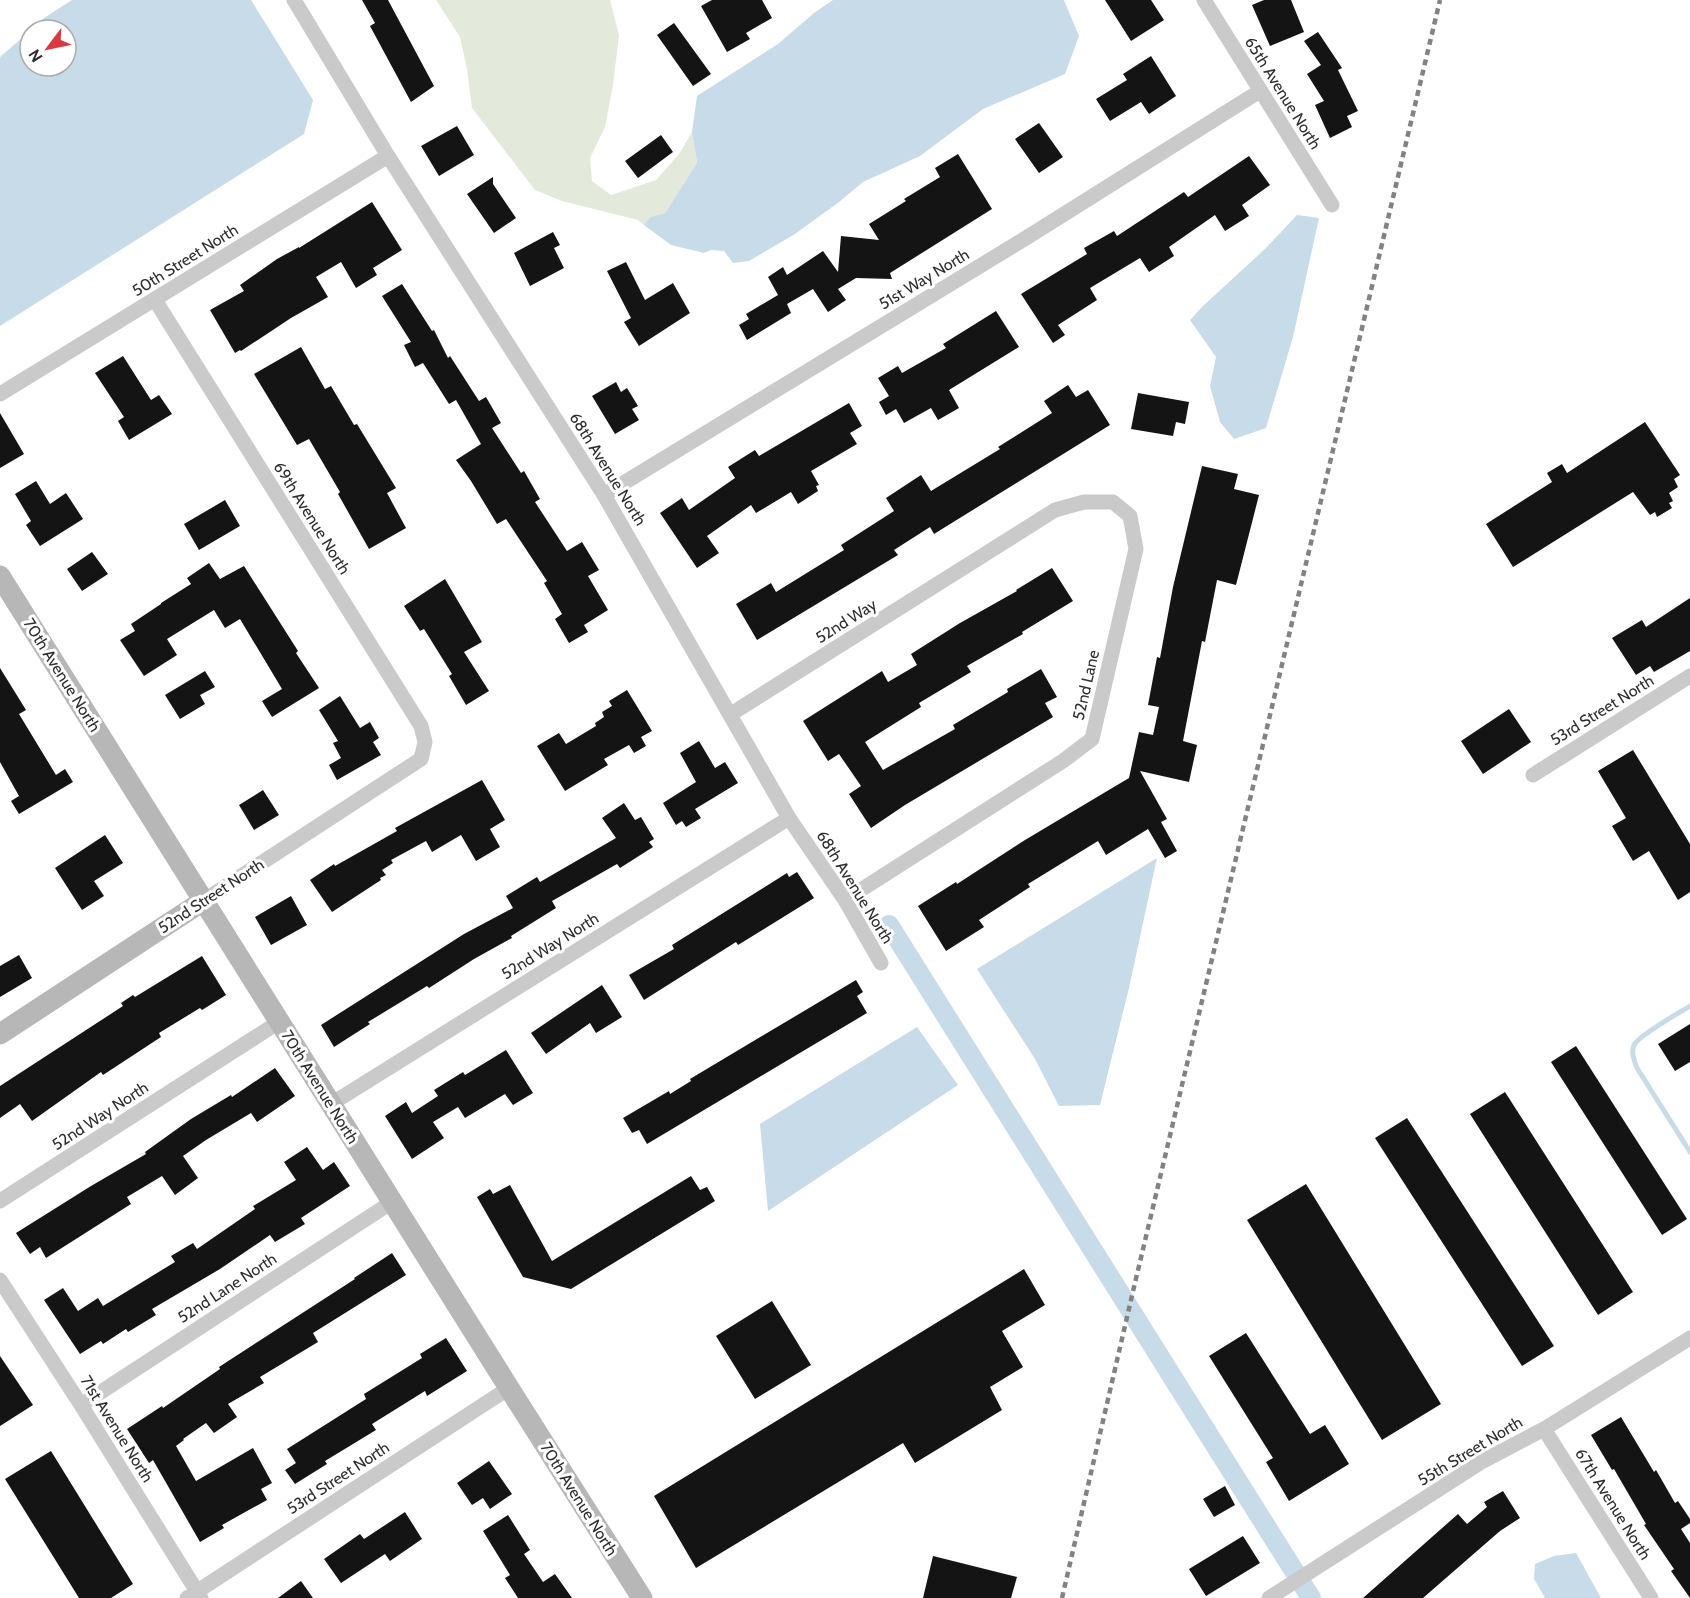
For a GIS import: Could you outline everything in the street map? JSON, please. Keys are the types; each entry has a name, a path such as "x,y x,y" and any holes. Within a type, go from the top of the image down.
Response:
{"street":[{"name":"68th Avenue North","path":"294,0 388,156 604,495 789,818 845,900 881,963"},
{"name":"65th Avenue North","path":"1204,0 1332,205"},
{"name":"51st Way North","path":"604,495 1026,238 1260,91"},
{"name":"50th Street North","path":"0,394 388,156"},
{"name":"69th Avenue North","path":"154,300 421,726 425,742 421,759"},
{"name":"52nd Lane","path":"845,900 1063,761 1092,739 1136,549 1130,516 1113,502 1083,502 1055,510 981,558"},
{"name":"52nd Way","path":"730,714 981,558"},
{"name":"70th Avenue North","path":"0,576 642,1598"},
{"name":"53rd Street North","path":"1533,775 1690,676"},
{"name":"52nd Street North","path":"0,1034 421,759"},
{"name":"52nd Way North","path":"331,1104 789,818"},
{"name":"52nd Way North","path":"0,1201 279,1022"},
{"name":"52nd Lane North","path":"81,1405 392,1202"},
{"name":"71st Avenue North","path":"0,1280 81,1405 195,1596"},
{"name":"55th Street North","path":"1273,1596 1483,1461 1544,1429 1690,1338"},
{"name":"53rd Street North","path":"195,1596 509,1388"},
{"name":"67th Avenue North","path":"1544,1429 1651,1598"}],"green space":[{"path":"436,0 610,0 619,35 605,127 590,158 592,181 611,195 656,180 679,154 692,132 697,163 665,213 650,217 644,225 638,220 562,201 535,190 472,108 460,37"}],"water":[{"path":"72,0 251,0 313,100 304,134 0,326 0,57 18,41 18,78 78,78 78,18 44,18"},
{"path":"833,0 1064,0 1079,36 1065,74 983,109 920,156 863,182 795,234 749,261 733,263 724,251 711,250 704,253 671,245 644,225 650,217 665,213 697,163 692,132 697,96 778,44"},
{"path":"1297,215 1319,218 1293,337 1266,428 1234,439 1220,422 1210,386 1216,357 1190,320 1266,248"},
{"path":"1157,858 1129,988 1100,1105 1059,1106 1035,1059 977,969"},
{"path":"917,1027 958,1085 768,1211 760,1124"},
{"path":"1576,1553 1601,1598 1545,1598 1534,1579 1535,1564 1554,1556"}],"building":[{"path":"362,0 388,0 434,86 411,102 370,26 375,23"},
{"path":"712,0 762,0 772,18 746,33 750,39 727,52 701,6"},
{"path":"1105,0 1151,0 1164,20 1131,41"},
{"path":"1264,0 1291,0 1304,32 1270,46 1252,5"},
{"path":"674,23 711,74 693,86 657,35"},
{"path":"1318,32 1342,68 1338,70 1358,111 1347,116 1352,127 1330,138 1315,105 1324,101 1307,74 1321,65 1304,41"},
{"path":"1151,56 1176,96 1149,114 1141,102 1110,121 1096,99 1127,80 1123,74"},
{"path":"1039,123 1063,157 1039,173 1015,139"},
{"path":"457,126 474,155 439,176 421,146"},
{"path":"661,135 673,152 638,178 625,161"},
{"path":"958,154 992,209 890,273 892,279 856,278 838,289 846,300 828,312 813,289 787,304 791,313 747,340 739,325 749,319 746,314 778,295 768,277 783,267 787,275 823,251 838,272 841,236 879,240 869,224 940,177 935,168"},
{"path":"1249,156 1270,185 1242,205 1249,216 1225,231 1215,215 1169,247 1174,256 1149,272 1140,258 1090,288 1097,300 1058,325 1065,335 1053,343 1021,294 1087,254 1084,248 1114,231 1117,236 1184,192 1188,197"},
{"path":"493,177 493,184 516,218 494,233 467,194"},
{"path":"372,202 402,250 373,268 377,275 356,288 341,262 316,277 328,297 235,353 210,310 244,291 240,285 277,259 299,248"},
{"path":"553,232 560,245 554,248 564,268 530,286 514,253"},
{"path":"626,262 645,300 673,283 690,313 639,346 624,322 631,318 607,271"},
{"path":"402,284 432,331 434,330 448,358 450,356 479,401 486,397 501,423 492,428 521,473 524,471 540,499 535,502 567,551 582,542 599,570 588,576 608,610 584,625 588,632 569,643 555,619 562,614 544,583 547,581 506,519 497,524 456,460 481,444 456,400 449,404 423,363 415,367 404,345 411,342 382,296"},
{"path":"996,311 1019,347 949,390 959,408 938,420 931,408 904,423 896,409 886,415 879,402 889,396 878,378 898,366 902,373 946,348 943,344"},
{"path":"301,347 325,389 331,386 396,488 387,493 406,528 369,549 338,494 340,492 309,439 297,445 254,374"},
{"path":"123,356 151,400 159,395 172,414 129,440 118,421 124,417 95,373"},
{"path":"616,382 621,392 627,388 638,406 632,409 639,420 615,434 592,396"},
{"path":"1068,385 1076,397 1088,390 1110,425 934,534 930,527 894,550 898,555 757,640 736,604 771,583 776,592 844,550 841,545 894,511 886,498 921,475 931,491 1000,449 998,447 1052,413 1044,401"},
{"path":"1138,393 1189,402 1185,424 1176,422 1173,436 1131,429"},
{"path":"849,403 862,426 850,433 857,444 811,471 819,485 816,486 818,491 798,504 791,492 756,513 751,505 707,536 719,553 697,568 660,513 682,498 689,510 735,478 728,467 755,450 759,456"},
{"path":"0,413 24,454 0,468"},
{"path":"1645,422 1680,475 1674,479 1678,487 1669,493 1673,501 1669,503 1672,508 1657,517 1655,512 1650,515 1633,492 1513,567 1486,524 1552,482 1547,473 1562,464 1567,473"},
{"path":"1202,466 1238,474 1234,489 1259,495 1236,585 1217,580 1205,642 1202,641 1183,741 1197,745 1189,782 1140,771 1167,819 1161,822 1177,851 1165,858 1148,829 1106,855 1098,841 1028,884 1030,887 979,920 984,927 946,951 918,906 1129,778 1139,732 1153,735 1159,707 1148,705"},
{"path":"36,481 50,504 66,493 83,519 40,546 26,525 31,521 15,494"},
{"path":"225,500 240,526 199,550 184,524"},
{"path":"92,552 108,574 82,591 67,569"},
{"path":"209,563 220,579 244,566 319,688 272,717 262,701 282,689 240,619 225,628 214,610 167,639 177,655 144,676 120,640 135,631 131,624 191,584 187,578"},
{"path":"1052,568 1073,601 1022,632 1023,634 967,666 971,672 919,703 921,707 865,742 883,770 955,729 953,725 1041,669 1057,697 1045,703 1053,717 905,805 871,828 849,794 861,786 839,754 828,761 803,721 882,671 888,682 917,665 911,654"},
{"path":"445,579 482,642 464,652 489,691 466,705 449,676 452,674 424,629 420,631 404,606"},
{"path":"1690,598 1690,651 1654,672 1650,666 1636,675 1612,638 1642,620 1646,627"},
{"path":"0,668 26,710 19,714 56,775 65,769 73,782 19,814 11,801 19,796 0,762"},
{"path":"205,671 215,687 200,695 205,704 180,719 165,695"},
{"path":"627,690 652,731 641,737 646,746 634,753 629,745 604,759 608,765 565,791 537,746 559,733 566,744 596,726 595,723 604,717 602,712 612,706 609,701"},
{"path":"340,696 360,728 370,722 379,738 373,742 381,755 337,780 329,765 341,758 333,743 338,741 319,710"},
{"path":"1509,709 1531,742 1483,774 1461,741"},
{"path":"699,741 715,768 725,762 738,783 695,809 701,818 686,827 682,821 676,825 663,803 696,782 680,753"},
{"path":"1633,750 1690,844 1690,892 1678,900 1649,851 1633,861 1612,826 1626,818 1598,771"},
{"path":"482,780 505,820 490,829 500,847 476,861 461,835 432,852 426,841 391,860 393,863 382,870 386,875 380,878 381,880 332,912 310,880 334,864 335,866 397,831 395,828"},
{"path":"263,790 279,815 254,830 239,805"},
{"path":"624,803 635,820 641,817 654,839 649,842 653,847 620,868 617,864 552,901 556,908 511,936 512,938 368,1022 370,1024 334,1047 321,1025 464,934 513,908 506,896 537,877 540,882 616,838 602,818"},
{"path":"105,835 123,863 94,881 104,896 82,910 55,868"},
{"path":"797,872 814,898 738,945 736,942 644,1000 629,975 674,949 672,945 787,873 789,877"},
{"path":"291,896 307,925 271,945 255,917"},
{"path":"19,955 32,978 0,997 0,966"},
{"path":"202,956 226,995 159,1033 161,1037 103,1075 101,1072 32,1121 20,1104 0,1118 0,1086 123,1006 121,1003 133,995 135,997"},
{"path":"856,980 863,992 857,996 867,1013 647,1144 639,1130 632,1133 623,1118 669,1091 670,1094 691,1081 690,1079"},
{"path":"602,985 622,1017 596,1033 590,1023 546,1054 531,1033"},
{"path":"1690,1024 1690,1062 1675,1071 1658,1044"},
{"path":"1576,1046 1687,1219 1662,1235 1551,1062"},
{"path":"506,1050 533,1093 513,1105 505,1094 465,1118 458,1107 433,1122 444,1138 412,1159 385,1116 406,1102 412,1113 438,1096 434,1090 463,1072 465,1075"},
{"path":"275,1068 295,1096 257,1122 251,1113 183,1156 198,1178 175,1195 162,1176 127,1197 131,1204 46,1258 40,1247 30,1254 16,1233 146,1154 145,1152 191,1119 231,1095 232,1097"},
{"path":"1505,1092 1633,1292 1598,1315 1470,1114"},
{"path":"1407,1118 1554,1346 1522,1366 1375,1138"},
{"path":"307,1147 323,1170 334,1162 350,1186 301,1218 305,1224 275,1242 270,1235 220,1269 152,1309 156,1315 128,1332 126,1329 103,1344 101,1341 80,1354 44,1300 63,1288 78,1311 98,1298 103,1306 175,1262 171,1256 193,1243 197,1249 255,1209 253,1206 296,1180 284,1162"},
{"path":"691,1176 700,1190 707,1187 715,1201 571,1289 523,1277 477,1197 490,1189 493,1194 510,1185 552,1261"},
{"path":"1306,1184 1441,1404 1382,1440 1247,1220"},
{"path":"392,1253 406,1275 313,1333 318,1342 260,1377 264,1383 228,1404 237,1417 214,1433 206,1423 176,1446 196,1481 253,1448 272,1483 261,1489 267,1500 222,1525 224,1528 200,1542 153,1460 149,1463 127,1429 162,1406 163,1408 220,1369 219,1367"},
{"path":"1024,1269 1045,1305 1002,1331 1023,1367 990,1387 1002,1410 915,1463 903,1443 696,1568 654,1496"},
{"path":"772,1301 811,1365 755,1399 716,1336"},
{"path":"1246,1333 1310,1434 1325,1425 1349,1464 1289,1501 1266,1462 1273,1458 1209,1356"},
{"path":"446,1338 467,1371 427,1396 425,1391 372,1424 376,1430 325,1461 327,1464 295,1484 285,1470 296,1463 287,1449 366,1399 364,1394 422,1358 420,1354"},
{"path":"0,1356 33,1405 0,1426"},
{"path":"1621,1417 1654,1472 1656,1470 1675,1503 1678,1501 1690,1519 1690,1523 1681,1529 1690,1543 1690,1598 1671,1571 1674,1569 1644,1525 1646,1524 1614,1469 1612,1470 1591,1435"},
{"path":"51,1451 133,1584 111,1598 79,1598 5,1479"},
{"path":"489,1461 512,1494 490,1509 483,1498 472,1505 457,1483"},
{"path":"1225,1486 1235,1505 1214,1517 1203,1499"},
{"path":"1503,1491 1520,1518 1500,1531 1423,1598 1363,1598 1458,1514 1467,1524 1487,1507 1484,1502"},
{"path":"405,1512 422,1539 390,1561 385,1554 341,1583 324,1559 360,1534 364,1539"},
{"path":"508,1515 530,1550 524,1554 543,1582 555,1574 572,1598 518,1598 505,1578 510,1575 483,1531"},
{"path":"1243,1536 1260,1563 1206,1596 1189,1569"},
{"path":"933,1556 1017,1577 1011,1598 923,1598"},
{"path":"301,1581 313,1598 278,1598"}],"waterway":[{"path":"889,925 1311,1598"},
{"path":"1690,1006 1643,1036 1634,1045 1633,1051 1637,1068 1690,1152"}],"railway":[{"path":"1062,1598 1440,0"}]}
